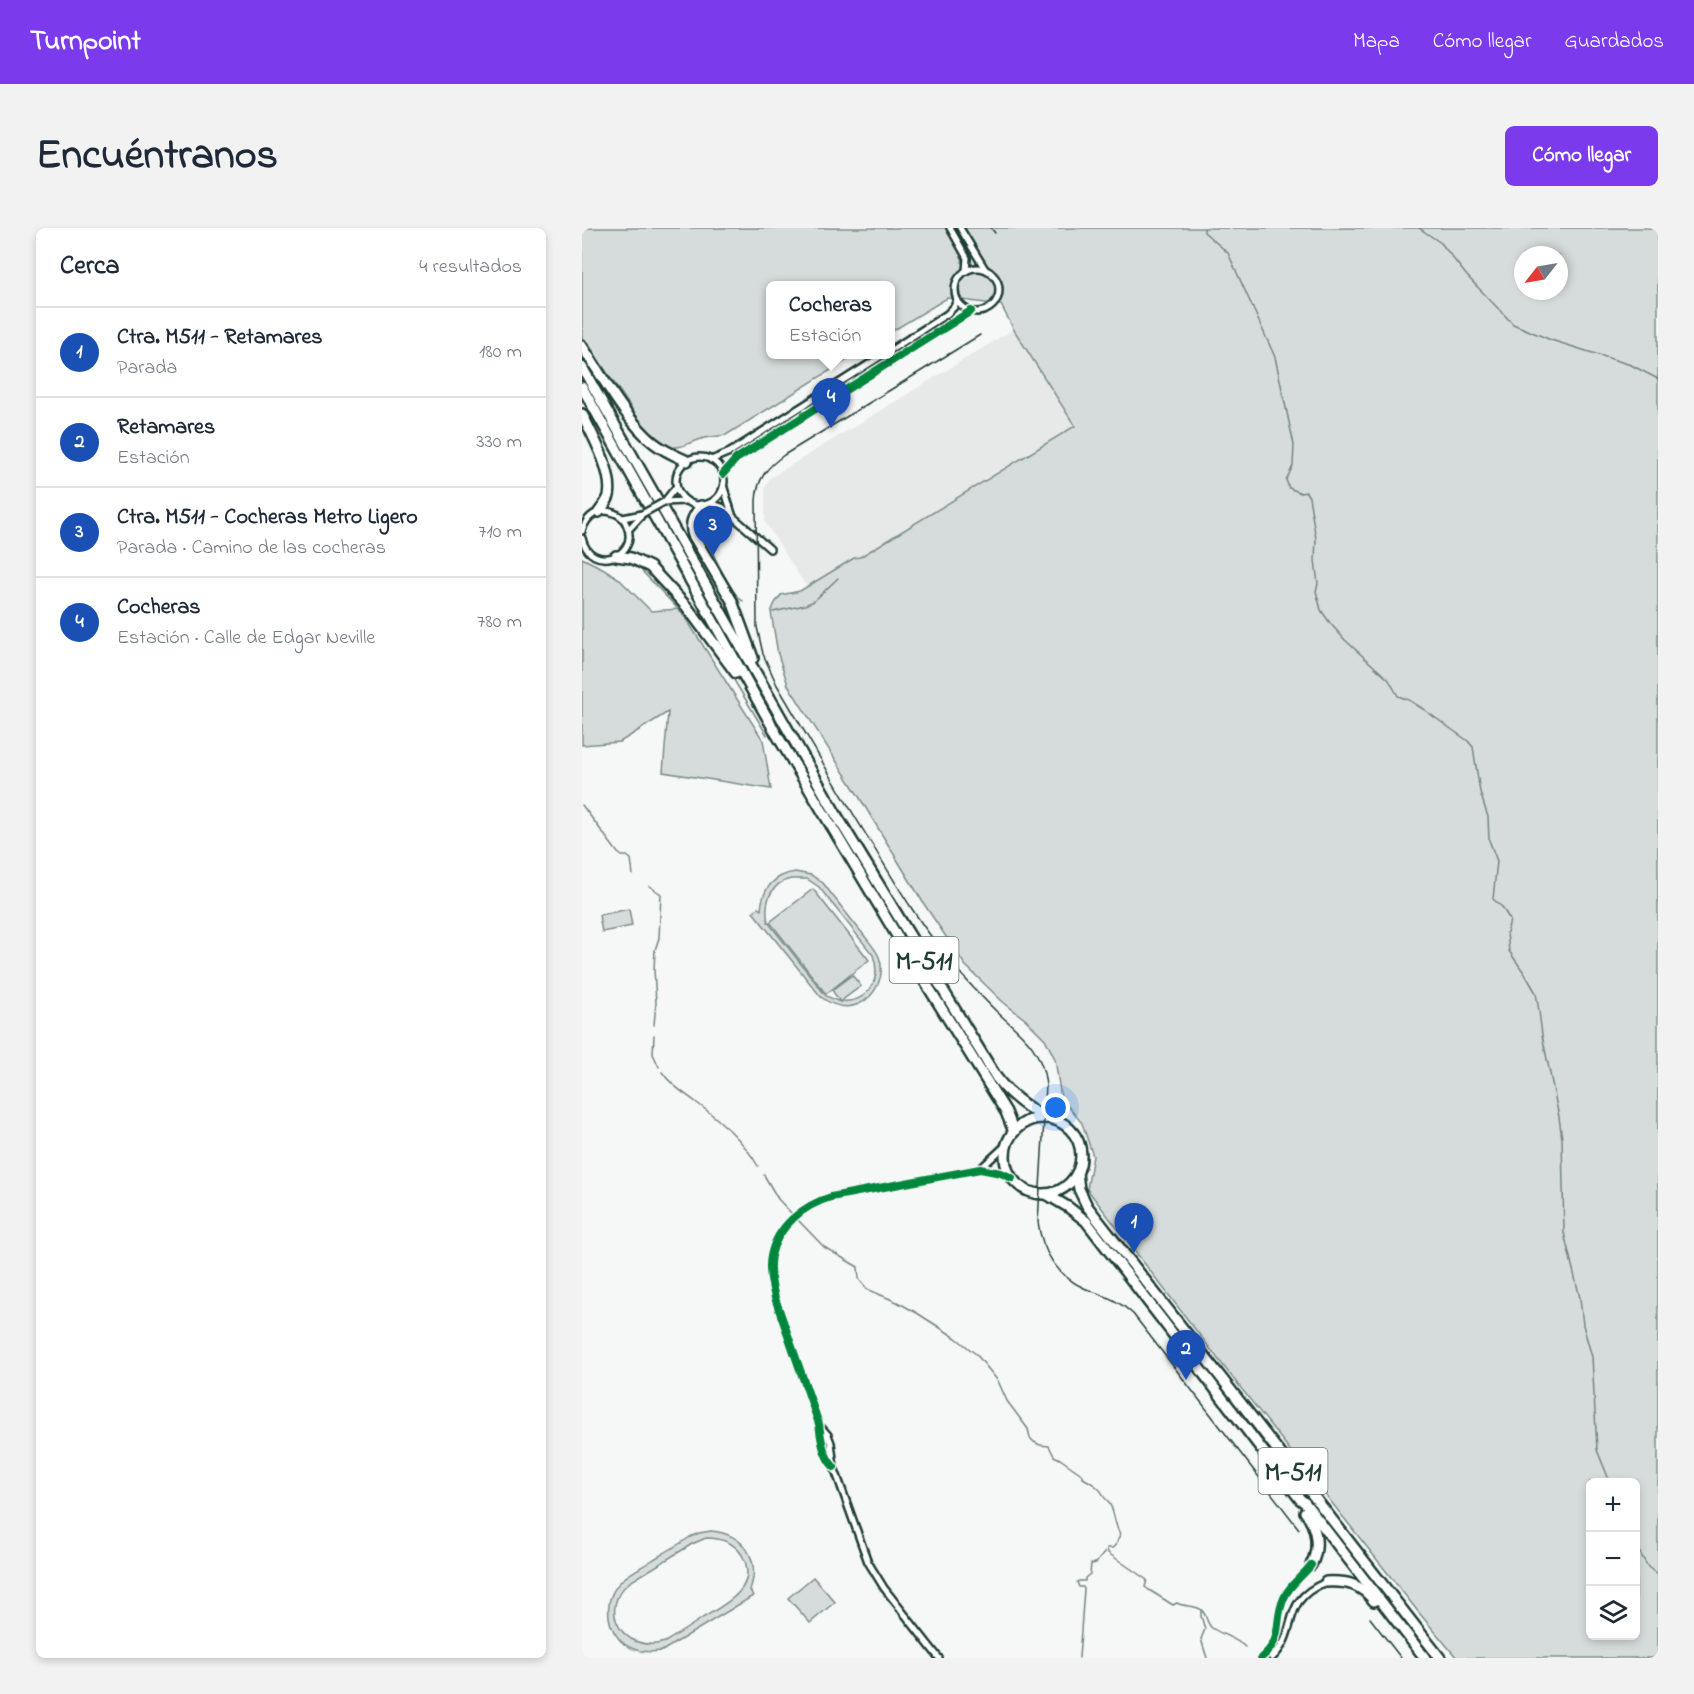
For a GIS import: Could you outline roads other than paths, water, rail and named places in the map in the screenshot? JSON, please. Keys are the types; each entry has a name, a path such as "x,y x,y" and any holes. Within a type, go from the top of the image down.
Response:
{"highway":[{"path":"582,346 634,423 655,444 687,461"},
{"name":"M-511","path":"582,367 837,816 996,1077 1015,1098 1045,1118 1063,1124 1076,1137 1081,1155 1077,1173 1079,1189 1087,1206 1440,1658"},
{"name":"M-511","path":"582,387 777,735 909,956 1006,1112 1014,1132"},
{"path":"582,414 600,452 609,484 608,497 599,512"},
{"path":"706,504 692,521 693,535 732,601 765,688"},
{"path":"616,556 631,558 647,564 678,596 725,656 777,735"},
{"path":"1012,1178 1006,1161 1007,1144 1014,1132 1028,1121 1045,1118"},
{"path":"1046,1194 1064,1188 1077,1173"},
{"name":"M-511","path":"1012,1178 1027,1190 1046,1194 1086,1221 1425,1658"},
{"path":"1300,1499 1301,1506 1314,1528 1315,1558 1311,1565"},
{"path":"1326,1582 1347,1582 1359,1586 1368,1593 1394,1625 1402,1629"}],"street":[{"path":"950,228 967,258 966,271"},
{"path":"895,358 970,311 984,311 995,304 998,298 999,285 996,278 985,269 960,228"},
{"path":"970,311 957,300 955,287 957,280 972,268 985,269"},
{"path":"895,347 947,314 957,300"},
{"path":"711,460 730,452 875,359"},
{"path":"723,474 736,459 894,359"},
{"path":"685,501 676,487 677,472 687,461 699,457 711,460 723,474 732,516"},
{"path":"623,518 642,514 664,502 676,487"},
{"path":"706,504 719,495 724,487"},
{"path":"664,502 685,501 695,505 706,504 722,507 770,549"},
{"path":"582,531 589,518 599,512 612,512 623,518 629,539 621,553 602,558 593,555 585,547 582,538"},
{"path":"628,529 642,514"},
{"path":"980,1169 1007,1144"},
{"path":"939,1658 884,1588 868,1562 834,1467 831,1443 819,1424 775,1298 771,1280 771,1256 778,1238 792,1219 817,1201 980,1169 1001,1173 1012,1178"},
{"path":"1261,1658 1270,1650 1275,1641 1284,1597 1311,1565"},
{"path":"1272,1658 1287,1634 1296,1603 1305,1593 1326,1582"}],"waterway":[{"path":"1204,228 1204,232 1228,253 1275,357 1294,445 1293,466 1286,480 1289,488 1301,493 1306,492 1309,497 1316,539 1315,560 1318,584 1316,591 1321,610 1345,640 1389,680 1398,696 1423,709 1473,747 1480,792 1488,817 1489,840 1497,861 1493,899 1502,907 1510,920 1507,933 1509,951 1536,993 1559,1117 1562,1139 1564,1233 1592,1357 1597,1450 1608,1478"},
{"path":"1419,228 1441,243 1467,276 1513,324 1551,340 1631,365 1658,379"},
{"path":"719,524 712,530 710,544 729,584 743,601"},
{"path":"640,569 699,631 731,675 767,735"},
{"path":"773,612 814,601 838,578"},
{"path":"582,805 618,853 631,859 633,875"},
{"path":"649,886 661,894 659,938 655,950 654,1025"},
{"path":"654,1035 653,1054 659,1067"},
{"path":"662,1072 674,1085 731,1132 758,1166"},
{"path":"764,1175 778,1199 794,1216"},
{"path":"797,1219 824,1247 858,1267 859,1279 867,1289 917,1313 956,1338 977,1355 998,1381 1007,1401 1028,1429 1030,1438 1040,1445 1049,1446 1054,1456 1083,1475 1083,1478 1101,1491 1110,1505 1120,1534 1117,1543"},
{"path":"1116,1544 1113,1548 1107,1548 1108,1553 1147,1580 1145,1587 1173,1605 1177,1603 1200,1609 1212,1628 1245,1647"},
{"path":"1079,1658 1084,1589 1079,1587 1077,1582 1085,1581 1090,1574 1091,1564 1096,1563 1105,1552"},
{"path":"1640,1553 1648,1567 1658,1575"},
{"path":"1201,1611 1205,1629 1201,1639 1207,1658"}],"tram line":[{"path":"991,228 995,233"},
{"path":"980,335 784,455 764,474 758,486 756,501 757,627 763,654 777,685 823,763 922,923 966,980 1022,1035 1040,1061 1046,1085 1038,1222 1043,1243 1052,1261 1074,1283 1116,1301 1133,1314 1299,1529"},
{"path":"1370,1618 1401,1658"}],"place":[{"name":"Cocheras","path":"831,428"},
{"name":"Ctra. M511 - Cocheras Metro Ligero","path":"713,556"},
{"name":"Ctra. M511 - Retamares","path":"1134,1253"},
{"name":"Retamares","path":"1186,1380"}]}
